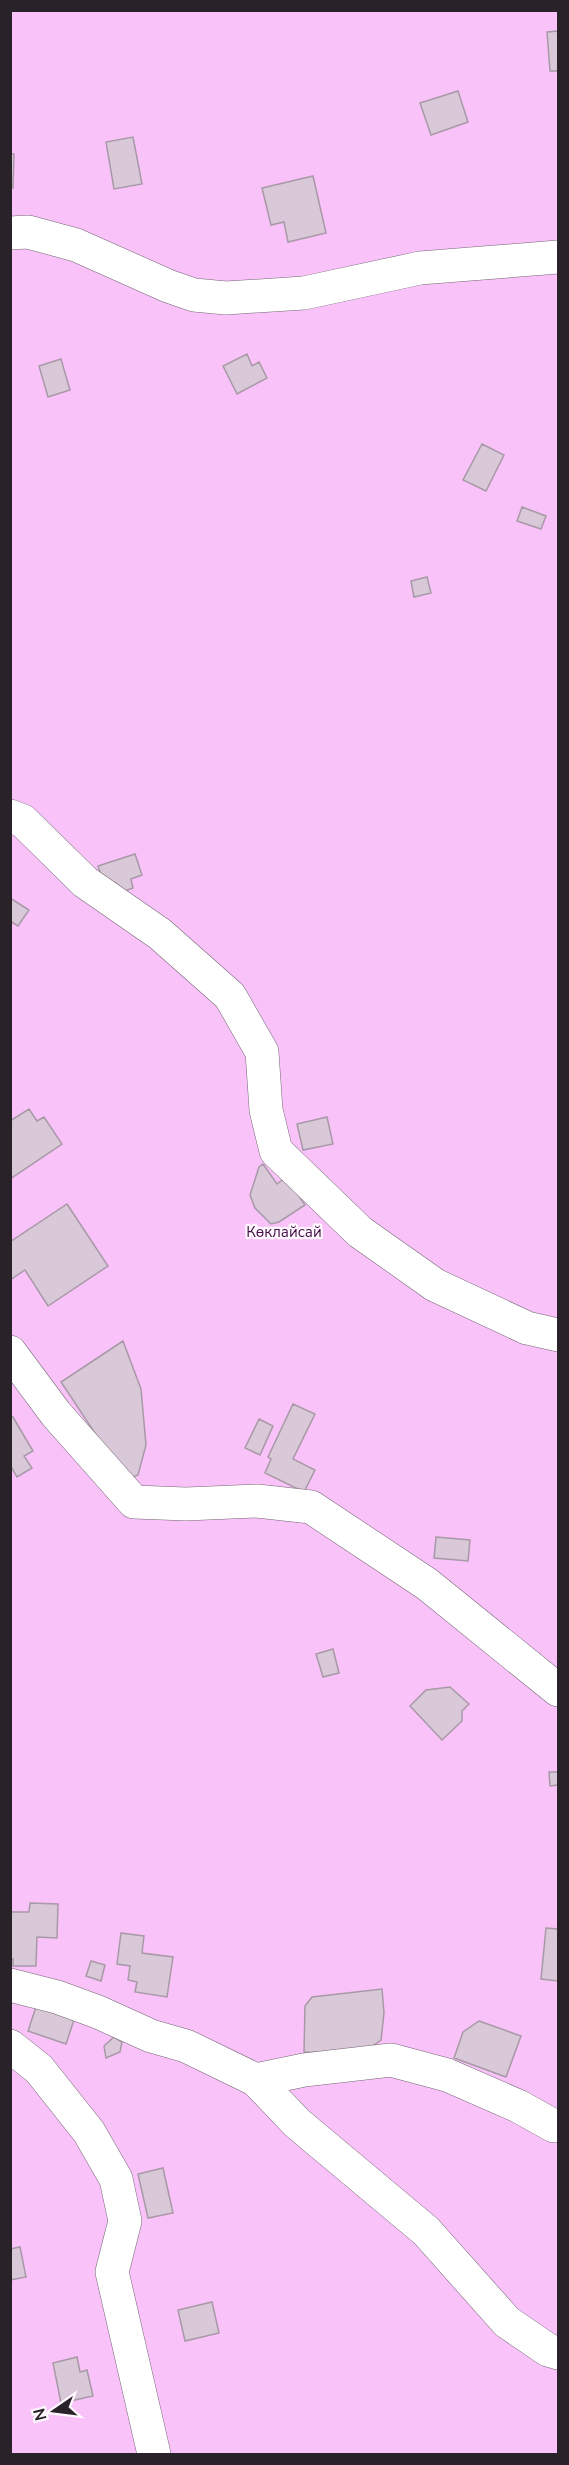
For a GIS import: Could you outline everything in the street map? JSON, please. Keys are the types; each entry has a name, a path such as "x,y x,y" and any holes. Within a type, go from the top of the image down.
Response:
{"street":[{"path":"10,233 28,232 76,245 168,286 194,295 226,298 304,293 420,268 558,257"},
{"path":"10,816 23,821 85,882 160,934 230,996 262,1052 266,1110 276,1152 360,1232 435,1285 527,1328 558,1335"},
{"path":"10,1352 56,1414 134,1502 257,1501 311,1507 427,1584 558,1690"},
{"path":"10,1985 57,1997 98,2012 151,2036 186,2046 256,2080 297,2123 426,2230 507,2322 548,2350 558,2353"},
{"path":"10,2046 39,2069 82,2123 116,2179 125,2221 112,2272 154,2454"},
{"path":"256,2080 304,2070 391,2060 447,2075 558,2126"}],"green space":[{"name":"Көклайсай","path":"11,11 558,11 558,2454 11,2454"}],"building":[{"path":"558,31 558,71 550,71 547,32"},
{"path":"458,91 468,122 431,135 420,103"},
{"path":"133,137 142,184 114,189 106,142"},
{"path":"10,154 14,154 13,188 10,188"},
{"path":"313,176 326,233 288,242 284,222 271,225 262,188"},
{"path":"247,354 252,366 259,362 267,378 237,394 223,366"},
{"path":"61,359 70,390 48,397 39,366"},
{"path":"482,444 504,455 486,491 463,480"},
{"path":"522,507 546,516 541,529 517,521"},
{"path":"427,577 431,593 414,597 411,581"},
{"path":"135,854 142,875 131,879 133,888 119,893 116,883 105,887 98,866"},
{"path":"10,898 29,910 18,926 10,921"},
{"path":"29,1109 37,1121 44,1117 62,1144 10,1179 10,1121"},
{"path":"327,1117 333,1144 303,1150 297,1124"},
{"path":"263,1164 277,1184 286,1177 305,1205 279,1222 271,1224 255,1208 250,1195 259,1167"},
{"path":"67,1204 108,1266 48,1306 25,1270 10,1280 10,1242"},
{"path":"123,1341 141,1389 146,1445 138,1475 133,1477 120,1471 61,1382"},
{"path":"293,1404 315,1414 293,1459 315,1470 304,1492 265,1473 271,1459 268,1457"},
{"path":"13,1417 33,1451 24,1456 32,1468 17,1477 10,1465 10,1418"},
{"path":"259,1419 273,1426 260,1455 245,1448"},
{"path":"436,1537 470,1540 468,1561 434,1558"},
{"path":"333,1649 339,1673 323,1677 316,1654"},
{"path":"450,1687 469,1704 462,1711 462,1721 442,1740 410,1706 426,1690"},
{"path":"549,1772 558,1772 558,1785 550,1786"},
{"path":"30,1903 58,1904 57,1938 37,1937 36,1966 13,1966 13,1959 10,1958 10,1912 29,1912"},
{"path":"546,1928 558,1929 558,1981 541,1979"},
{"path":"121,1933 144,1936 142,1953 173,1957 167,1997 135,1992 137,1982 128,1980 130,1966 117,1964"},
{"path":"91,1961 105,1965 101,1981 86,1976"},
{"path":"382,1989 384,2013 381,2040 371,2047 350,2053 304,2052 305,2006 312,1997"},
{"path":"38,2001 76,2014 66,2044 28,2031"},
{"path":"479,2021 521,2036 506,2077 454,2058 463,2032"},
{"path":"114,2037 122,2042 120,2052 106,2058 104,2046"},
{"path":"163,2168 173,2213 148,2218 138,2174"},
{"path":"20,2247 26,2277 10,2280 10,2249"},
{"path":"212,2302 219,2333 185,2341 178,2310"},
{"path":"77,2357 80,2372 87,2370 93,2396 61,2403 53,2363"}]}
